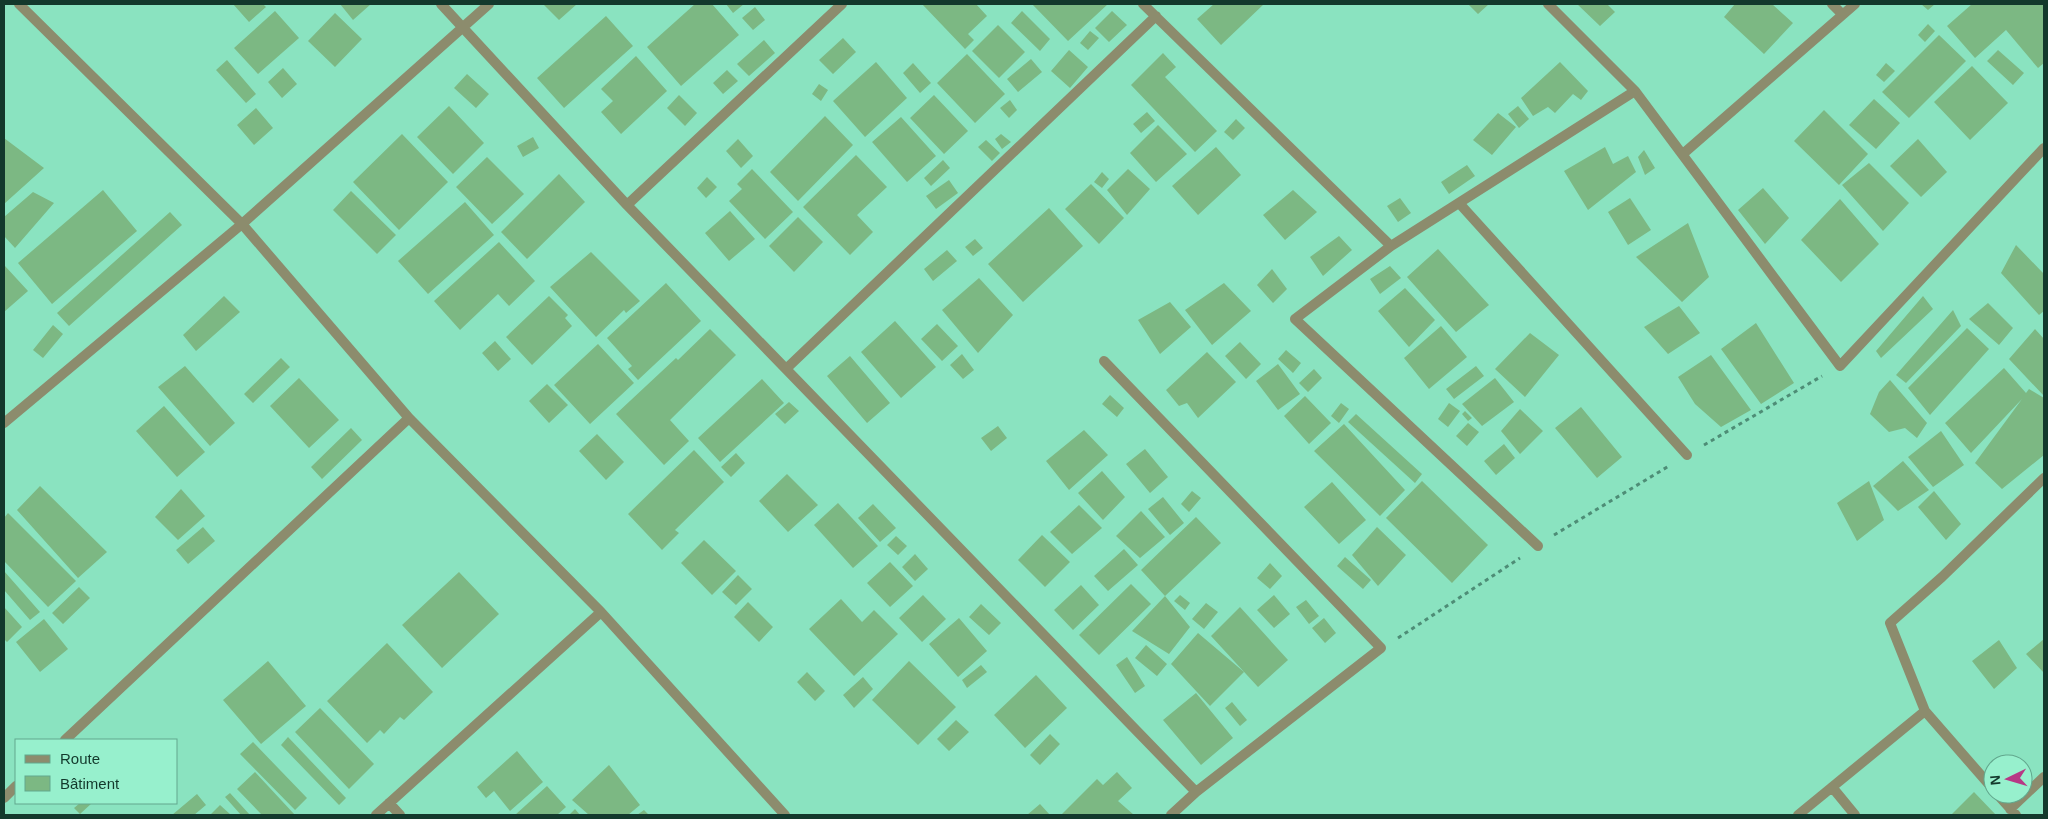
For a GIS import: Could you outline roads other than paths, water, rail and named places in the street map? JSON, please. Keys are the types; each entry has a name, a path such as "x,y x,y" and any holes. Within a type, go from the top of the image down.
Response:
{"street":[{"path":"19,4 242,224 409,418 601,612 785,815"},
{"path":"441,4 627,205 1196,792"},
{"path":"4,423 242,224 489,4"},
{"path":"627,205 842,4"},
{"path":"1143,4 1391,246"},
{"path":"1548,4 1635,91 1684,153 1840,366 2044,148"},
{"path":"1832,4 1842,14"},
{"path":"1684,153 1855,4"},
{"path":"787,368 1156,16"},
{"path":"1538,546 1295,319 1391,246 1635,91"},
{"path":"1459,202 1687,455"},
{"path":"1104,361 1381,648 1196,792 1171,815"},
{"path":"66,739 409,418"},
{"path":"1983,778 1925,711 1890,623 1942,577 2044,478"},
{"path":"376,815 601,612"},
{"path":"1798,815 1925,711"},
{"path":"2013,812 2044,777"},
{"path":"4,798 15,787"},
{"path":"1832,787 1856,815"},
{"path":"389,803 400,815"}]}
